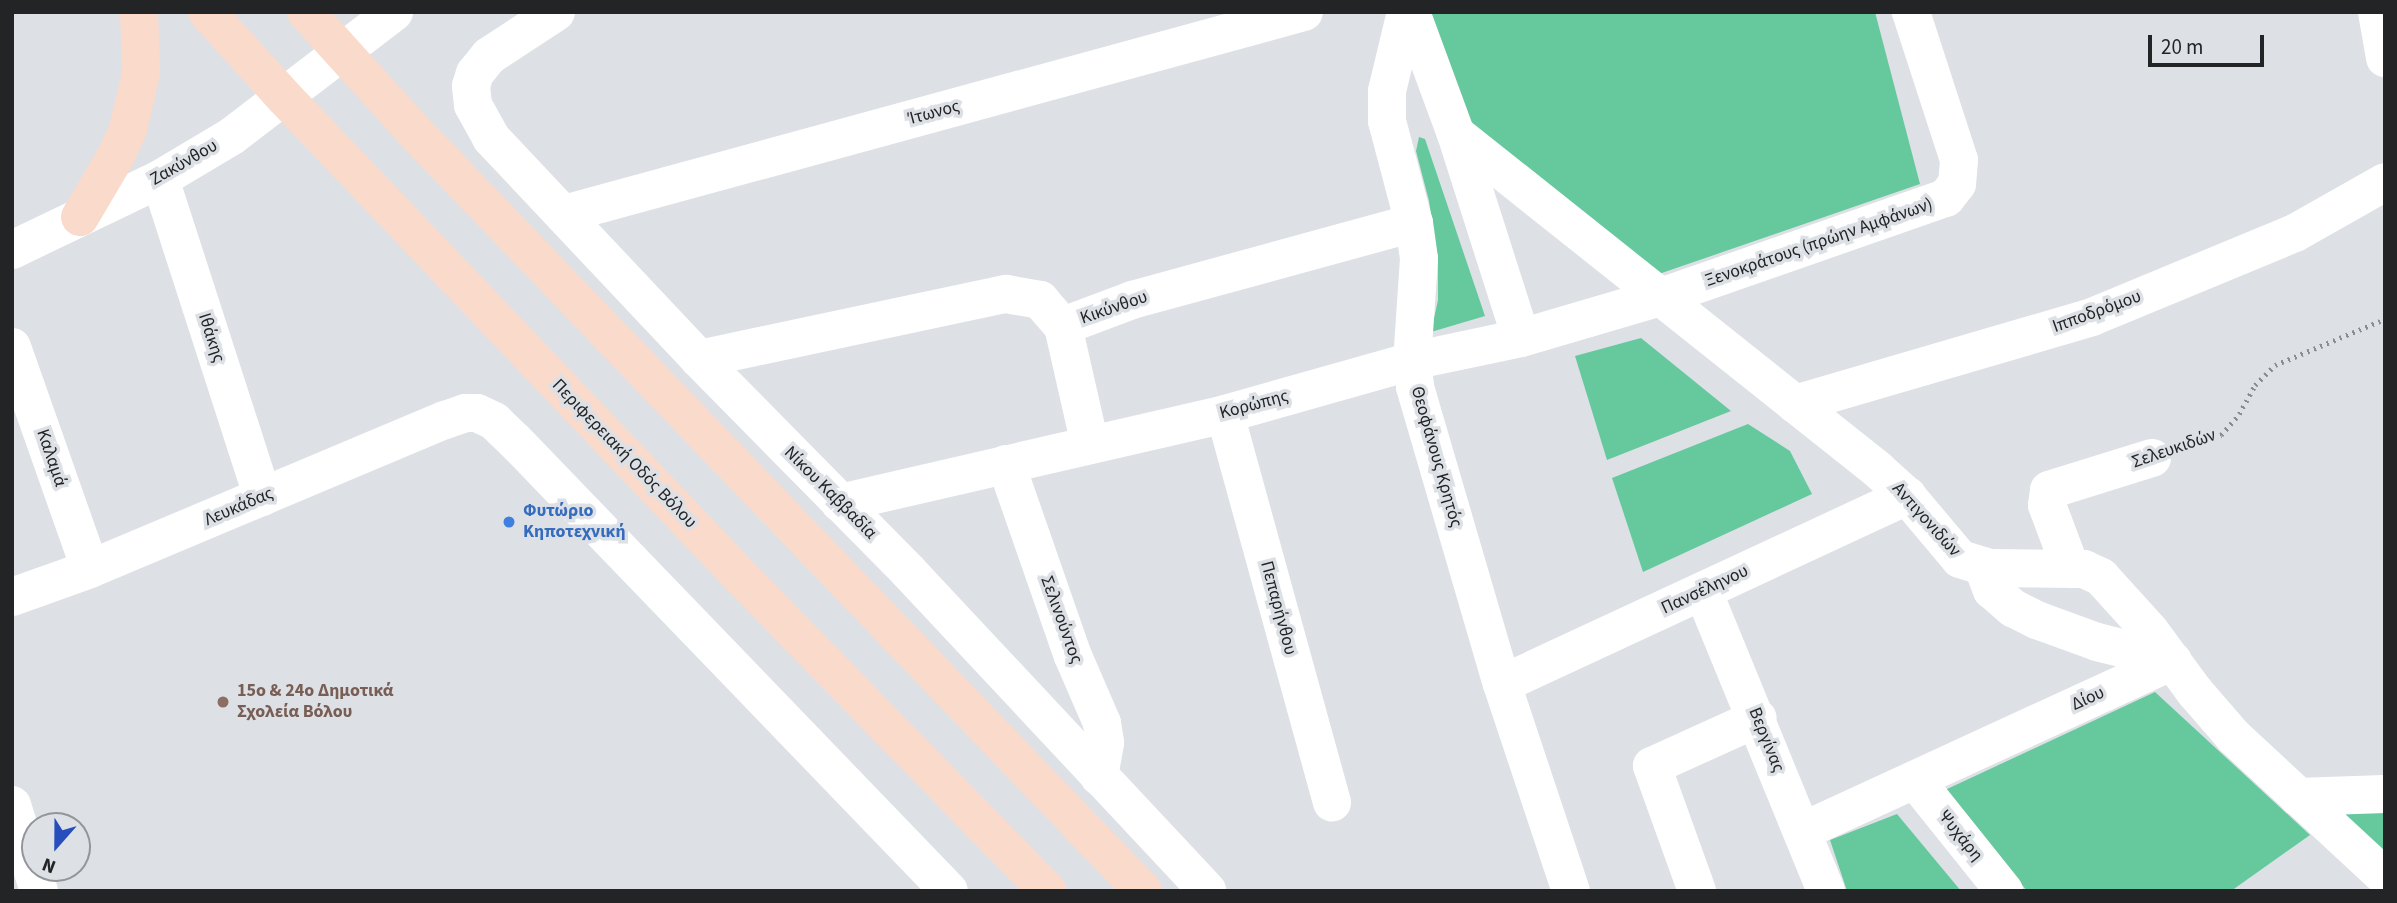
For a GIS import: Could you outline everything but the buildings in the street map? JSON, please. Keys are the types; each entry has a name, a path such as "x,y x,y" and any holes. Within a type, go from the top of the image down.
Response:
{"main road":[{"path":"80,217 117,154 134,110 141,73 139,12"},
{"name":"Περιφερειακή Οδός Βόλου","path":"207,12 285,98 724,559 1047,891"},
{"path":"306,12 342,53 1143,891"}],"street":[{"name":"Ζακύνθου","path":"12,250 160,178 232,136 394,12"},
{"name":"Νίκου Καββαδία","path":"556,12 489,56 475,73 471,86 473,105 491,138 1206,891"},
{"name":"Ίτωνος","path":"564,214 1304,12"},
{"name":"Θεοφάνους Κρητός","path":"1409,12 1456,134 1521,338"},
{"name":"Θεοφάνους Κρητός","path":"1409,12 1389,82 1387,121 1415,223 1419,274 1412,361 1421,413 1502,684 1571,891"},
{"name":"Ξενοκράτους (πρώην Αμφάνων)","path":"1664,296 1946,198 1957,184 1959,160 1911,12"},
{"path":"2377,12 2385,58"},
{"name":"Αντιγονιδών","path":"1456,134 1664,296 1907,496 1956,555 1983,567 2084,569 2101,577 2234,737 2385,877"},
{"name":"Ιθάκης","path":"160,178 263,497"},
{"name":"Ιπποδρόμου","path":"1794,404 2092,317 2295,233 2385,182"},
{"name":"Κικύνθου","path":"699,359 1006,294 1040,300 1063,327 1132,300 1415,223"},
{"name":"Κορώπης","path":"840,503 1225,414 1412,361 1521,338 1664,296"},
{"path":"1063,327 1090,445"},
{"name":"Καλαμά","path":"12,348 90,569"},
{"name":"Λευκάδας","path":"12,597 90,569 465,413 477,413 494,421 515,441 949,891"},
{"name":"Πεπαρήνθου","path":"1225,414 1332,803"},
{"name":"Σελευκιδών","path":"2071,569 2047,505 2049,490 2152,458"},
{"name":"Σελινούντος","path":"1006,464 1073,656 1102,723 1105,743 1099,776"},
{"name":"Πανσέληνου","path":"1502,684 1907,496"},
{"path":"1983,567 1989,584 1999,597 2037,620 2097,642 2173,661"},
{"name":"Βεργίνας","path":"1703,591 1758,718 1826,891"},
{"name":"Δίου","path":"1803,831 2173,661"},
{"path":"1696,891 1652,766 1758,718"},
{"name":"Ψυχάρη","path":"1916,781 2004,891"},
{"path":"2298,797 2385,794"},
{"path":"12,805 39,891"}],"path":[{"name":"Σελευκιδών","path":"2152,458 2221,435 2239,414 2255,385 2275,365 2385,319"}],"green space":[{"path":"1425,12 1875,12 1920,184 1656,275 1464,127"},
{"path":"1419,137 1425,139 1485,316 1431,332 1438,300 1438,260 1429,201 1416,151"},
{"path":"1641,338 1731,411 1607,460 1575,356"},
{"path":"1748,424 1790,451 1812,494 1643,572 1612,478"},
{"path":"2155,692 2310,835 2231,891 2027,891 1945,790"},
{"path":"2385,809 2385,868 2349,831 2345,810"},
{"path":"1897,814 1961,891 1847,891 1830,840"}],"place":[{"name":"Φυτώριο Κηποτεχνική","path":"509,522"},
{"name":"15ο & 24ο Δημοτικά Σχολεία Βόλου","path":"223,702"}]}
